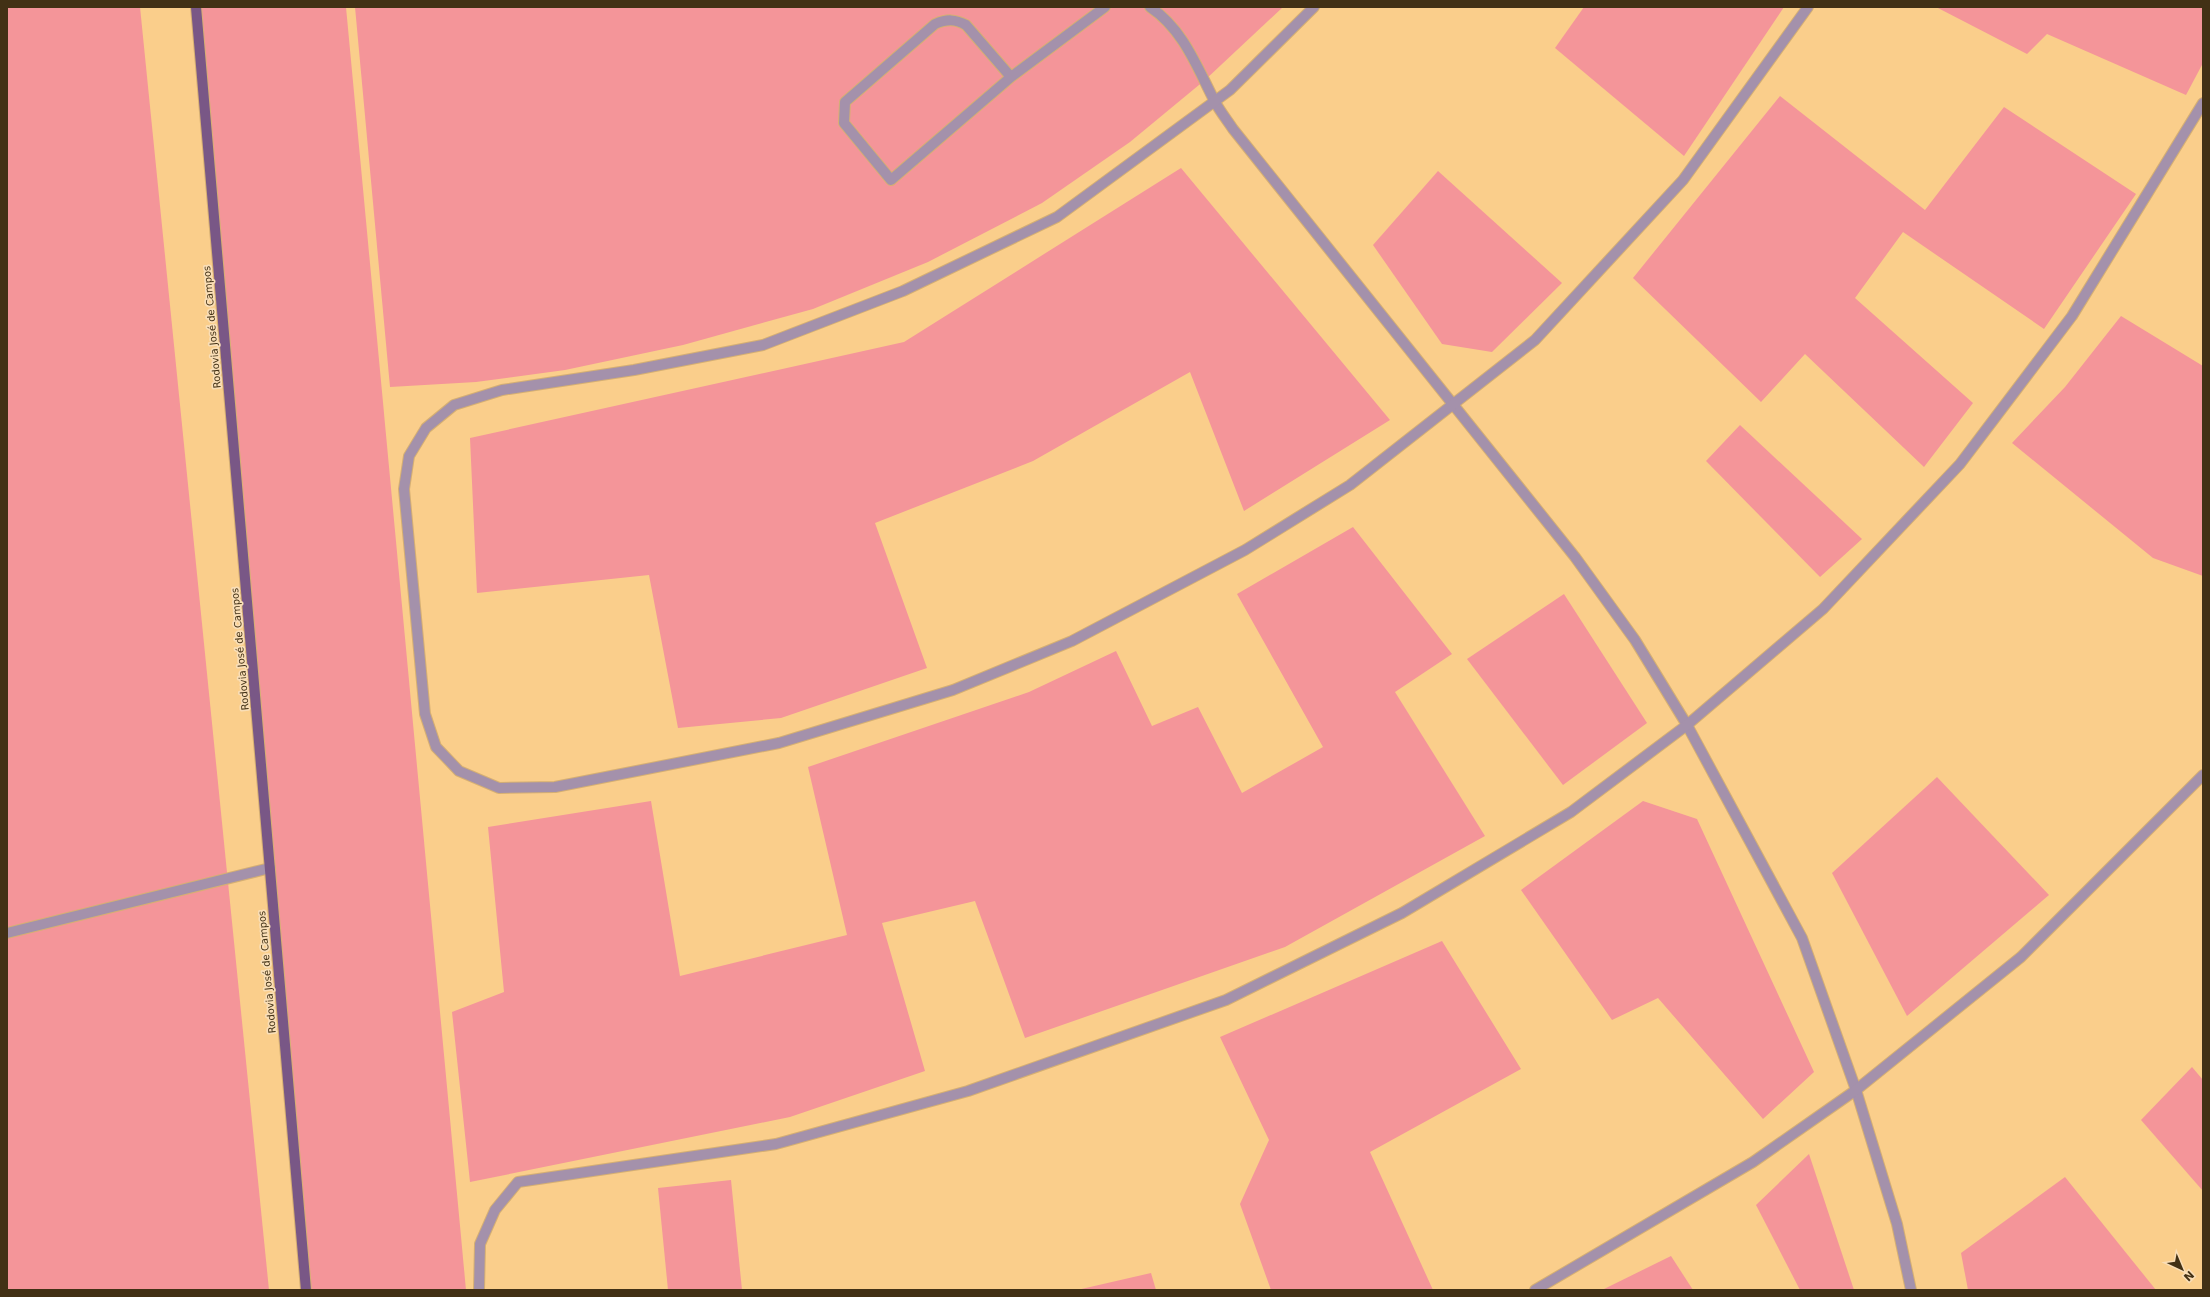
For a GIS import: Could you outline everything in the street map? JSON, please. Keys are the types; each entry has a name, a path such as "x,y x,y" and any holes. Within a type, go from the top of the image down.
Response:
{"main road":[{"name":"Rodovia José de Campos","path":"196,7 306,1290"}],"street":[{"path":"1011,77 966,25 959,21 943,21 935,24 845,102 844,123 891,180 1011,77 1105,7"},
{"path":"1150,7 1182,39 1198,65 1215,102 1233,129 1580,563 1635,640 1688,725 1802,938 1856,1090 1897,1224 1911,1290"},
{"path":"1314,7 1230,90 1057,217 903,291 762,345 634,370 502,390 454,405 426,428 408,456 404,489 425,714 436,747 459,771 499,788 555,787 779,743 953,690 1072,642 1244,550 1350,485 1535,340 1683,180 1808,7"},
{"path":"478,1290 480,1244 495,1210 518,1182 776,1144 968,1091 1226,1000 1402,913 1571,812 1688,725 1822,609 1960,464 2072,316 2203,103"},
{"path":"1535,1290 1753,1162 1856,1090 2021,957 2203,775"},
{"path":"7,933 270,868"}],"shaded area":[{"path":"7,7 140,7 269,1290 7,1290"},
{"path":"196,7 346,7 466,1290 306,1290"},
{"path":"355,7 1283,7 1205,80 1130,142 1042,203 928,262 813,309 683,345 565,370 476,382 390,387"},
{"path":"1584,7 1784,7 1684,156 1555,48"},
{"path":"1936,7 2203,7 2203,63 2186,95 2047,34 2027,54"},
{"path":"1780,96 1925,210 2004,107 2136,194 2044,329 1903,232 1855,298 1973,403 1924,467 1805,354 1761,402 1633,278"},
{"path":"1181,168 1390,420 1244,511 1190,372 1033,461 875,523 927,668 781,718 678,728 649,575 477,593 470,438 904,342"},
{"path":"1438,171 1562,283 1492,352 1442,344 1373,245"},
{"path":"2121,316 2203,366 2203,576 2153,558 2012,443 2065,387"},
{"path":"1740,425 1862,539 1820,577 1706,461"},
{"path":"1353,527 1452,654 1395,692 1485,836 1285,947 1025,1038 975,901 882,923 925,1071 790,1117 470,1182 452,1012 504,992 488,827 651,801 680,976 847,935 808,767 1029,692 1116,651 1152,726 1198,707 1242,793 1323,747 1237,594"},
{"path":"1564,594 1647,723 1563,785 1467,659"},
{"path":"1937,777 2049,895 1907,1016 1832,873"},
{"path":"1643,801 1697,819 1814,1072 1763,1119 1658,998 1612,1020 1521,890"},
{"path":"1442,941 1521,1069 1370,1152 1433,1290 1271,1290 1240,1204 1269,1140 1220,1037"},
{"path":"2192,1067 2203,1080 2203,1191 2141,1120"},
{"path":"1809,1154 1854,1290 1800,1290 1756,1205"},
{"path":"2065,1177 2156,1290 1968,1290 1961,1253"},
{"path":"731,1180 742,1290 668,1290 658,1188"},
{"path":"1671,1256 1693,1290 1602,1290"},
{"path":"1151,1273 1156,1290 1077,1290"}]}
